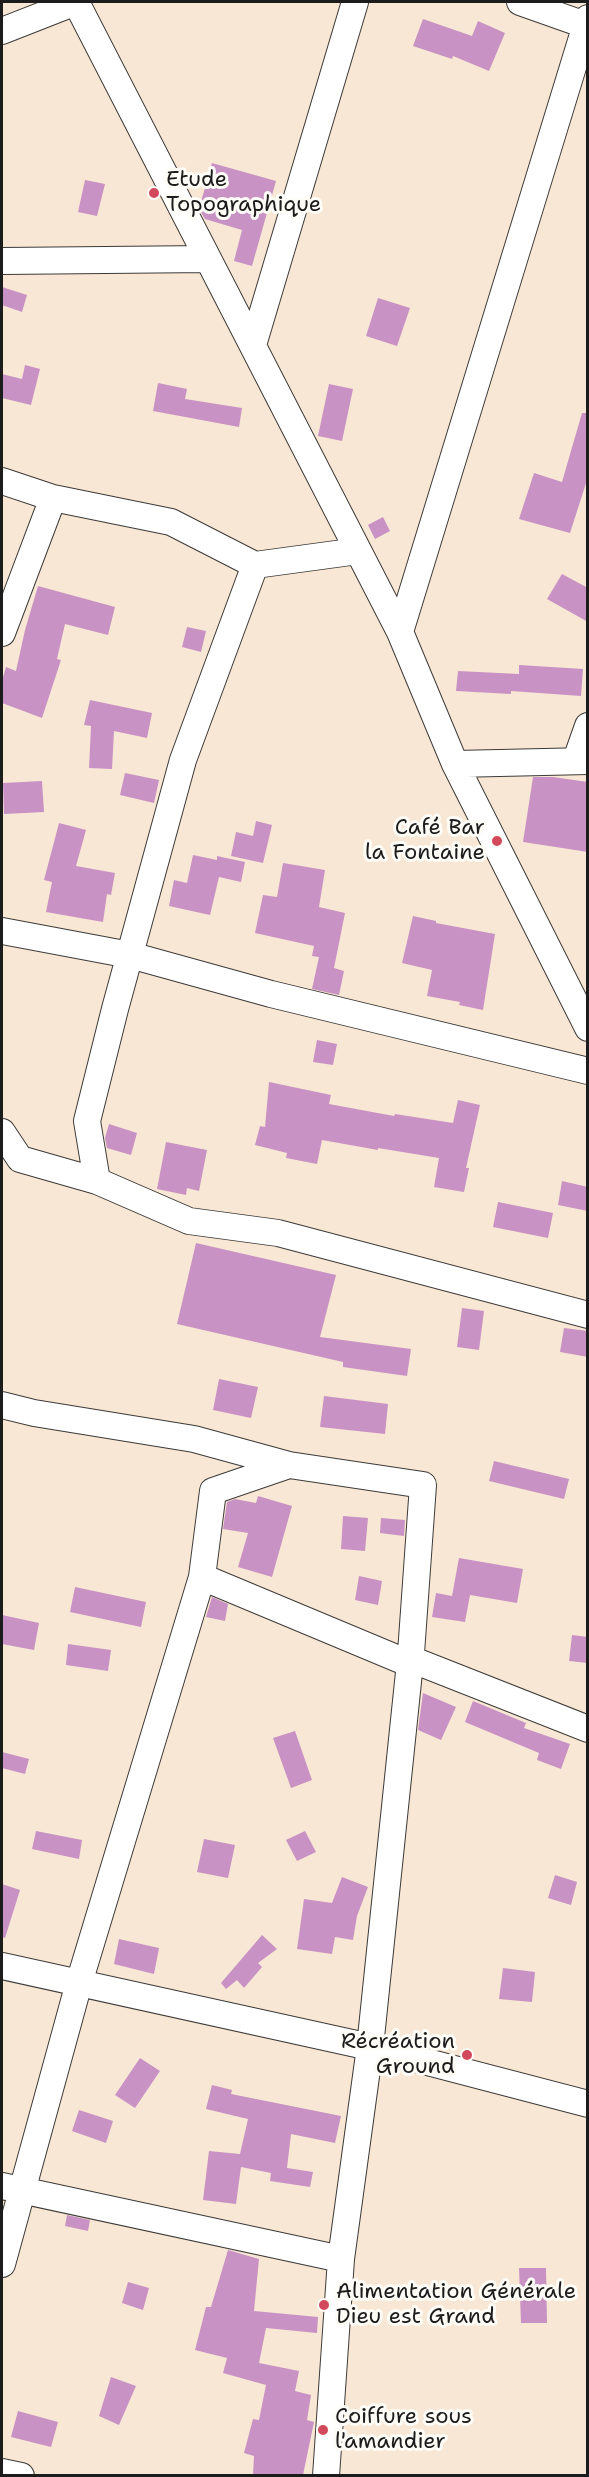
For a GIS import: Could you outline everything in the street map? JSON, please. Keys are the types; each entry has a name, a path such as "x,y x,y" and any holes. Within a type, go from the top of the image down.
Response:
{"street":[{"path":"2,31 76,2 400,632 455,764 588,1028"},
{"path":"252,345 356,2"},
{"path":"400,632 587,23 520,2"},
{"path":"2,261 208,259"},
{"path":"2,481 53,498 171,522 255,565 358,551"},
{"path":"2,633 53,498"},
{"path":"97,1181 87,1121 183,760 255,565"},
{"path":"455,764 582,761 588,726"},
{"path":"2,931 130,955 272,994 588,1071"},
{"path":"2,1132 20,1159 97,1181 189,1221 278,1233 588,1315"},
{"path":"2,1405 34,1413 194,1439 289,1465 423,1485 370,2047 340,2259 326,2475"},
{"path":"2,2264 11,2188 79,1983 202,1577 213,1491 289,1465"},
{"path":"202,1577 408,1663 418,1662 588,1729"},
{"path":"2,1966 370,2047 588,2104"},
{"path":"11,2188 340,2259"},
{"path":"2,2472 21,2475"}],"building":[{"path":"423,19 472,36 478,21 505,33 489,71 453,56 452,59 413,46"},
{"path":"212,163 276,181 252,266 234,261 242,230 205,219 199,209"},
{"path":"85,180 105,184 97,216 78,212"},
{"path":"2,287 27,295 22,312 2,305"},
{"path":"378,298 410,308 397,346 366,336"},
{"path":"25,365 40,369 31,405 2,398 2,374 22,379"},
{"path":"158,383 187,389 185,399 242,408 239,427 153,411"},
{"path":"329,384 353,389 342,441 318,436"},
{"path":"582,413 588,413 588,477 570,533 519,519 534,473 562,482"},
{"path":"383,517 390,531 375,539 368,525"},
{"path":"562,574 588,588 588,622 547,599"},
{"path":"38,586 115,607 108,635 65,624 57,659 61,660 42,718 2,703 2,681 6,667 16,671"},
{"path":"187,627 206,631 201,652 182,647"},
{"path":"519,665 583,669 581,696 511,691 511,694 456,691 458,671 519,674"},
{"path":"90,700 152,713 147,738 114,731 112,769 89,768 91,726 84,725"},
{"path":"125,773 159,780 154,803 120,795"},
{"path":"533,777 553,777 588,782 588,852 523,842"},
{"path":"42,781 44,812 4,814 3,783"},
{"path":"256,821 272,825 263,863 231,856 236,832 253,836"},
{"path":"59,823 86,830 76,866 115,873 111,895 107,894 103,922 46,912 52,882 44,880"},
{"path":"193,855 217,860 217,856 245,862 241,882 219,877 210,915 169,906 174,880 187,883"},
{"path":"283,863 325,870 319,907 345,913 334,968 344,971 339,995 312,989 319,957 312,956 314,946 255,933 263,895 277,897"},
{"path":"413,916 436,921 436,923 495,934 483,1010 459,1005 460,1002 427,996 432,970 402,963"},
{"path":"317,1040 337,1044 333,1065 313,1062"},
{"path":"269,1082 331,1095 329,1104 394,1116 395,1114 453,1123 458,1100 480,1105 466,1168 469,1168 464,1192 434,1187 439,1158 322,1140 317,1164 286,1158 287,1153 255,1145 260,1126 265,1127"},
{"path":"109,1124 137,1133 131,1155 107,1148 105,1138"},
{"path":"166,1142 207,1150 199,1191 187,1188 186,1195 157,1189"},
{"path":"562,1181 588,1187 588,1211 558,1205"},
{"path":"498,1202 553,1213 548,1238 493,1227"},
{"path":"196,1243 336,1275 320,1337 411,1349 407,1376 343,1367 343,1362 177,1324"},
{"path":"462,1308 484,1311 479,1350 457,1347"},
{"path":"564,1328 588,1331 588,1357 560,1352"},
{"path":"219,1379 258,1387 251,1418 213,1410"},
{"path":"324,1396 388,1404 385,1434 320,1427"},
{"path":"494,1461 569,1479 564,1499 489,1481"},
{"path":"258,1496 292,1506 272,1577 238,1567 248,1533 223,1529 227,1502 235,1499 256,1503"},
{"path":"343,1516 368,1518 365,1551 341,1549"},
{"path":"381,1518 405,1520 404,1536 380,1533"},
{"path":"459,1558 523,1569 517,1603 470,1595 465,1622 432,1617 436,1593 452,1596"},
{"path":"359,1576 382,1581 378,1605 355,1600"},
{"path":"75,1587 146,1602 141,1627 70,1612"},
{"path":"212,1597 228,1604 225,1621 206,1617"},
{"path":"2,1615 39,1623 34,1650 2,1644"},
{"path":"572,1635 588,1637 588,1663 569,1661"},
{"path":"68,1644 111,1650 108,1671 66,1665"},
{"path":"423,1693 456,1707 441,1740 418,1730"},
{"path":"473,1701 526,1723 524,1728 570,1744 561,1769 537,1760 539,1753 465,1722"},
{"path":"295,1731 312,1780 291,1788 273,1738"},
{"path":"2,1752 29,1759 25,1774 2,1768"},
{"path":"36,1831 82,1840 79,1859 32,1849"},
{"path":"305,1831 316,1852 297,1861 286,1840"},
{"path":"204,1839 235,1845 228,1878 197,1872"},
{"path":"555,1875 577,1882 571,1905 548,1898"},
{"path":"342,1877 368,1887 357,1916 353,1940 335,1937 332,1954 297,1949 304,1899 332,1903"},
{"path":"2,1884 20,1890 5,1938 2,1937"},
{"path":"262,1935 277,1949 258,1963 262,1967 244,1988 237,1980 226,1989 221,1983"},
{"path":"119,1939 159,1948 154,1974 114,1964"},
{"path":"503,1968 535,1972 532,2002 499,1999"},
{"path":"140,2058 160,2071 135,2108 115,2095"},
{"path":"212,2085 232,2090 231,2094 341,2116 335,2143 291,2134 287,2168 313,2172 310,2187 270,2181 271,2173 241,2167 236,2204 203,2200 209,2151 240,2154 248,2119 206,2109"},
{"path":"79,2110 113,2121 106,2143 72,2131"},
{"path":"67,2215 90,2220 88,2231 65,2226"},
{"path":"228,2250 259,2259 254,2311 318,2317 317,2333 266,2328 259,2363 299,2371 295,2391 311,2395 307,2420 314,2422 303,2475 253,2475 254,2456 244,2453 253,2419 259,2420 266,2385 223,2373 227,2358 195,2350 206,2307 211,2307"},
{"path":"519,2268 546,2268 547,2323 521,2323"},
{"path":"128,2282 149,2288 143,2310 122,2303"},
{"path":"111,2377 136,2386 119,2425 99,2416"},
{"path":"18,2411 58,2422 51,2447 11,2437"}],"place":[{"name":"Etude Topographique","path":"154,193"},
{"name":"Café Bar la Fontaine","path":"497,841"},
{"name":"Récréation Ground","path":"467,2055"},
{"name":"Alimentation Générale Dieu est Grand","path":"324,2305"},
{"name":"Coiffure sous l'amandier","path":"323,2430"}]}
